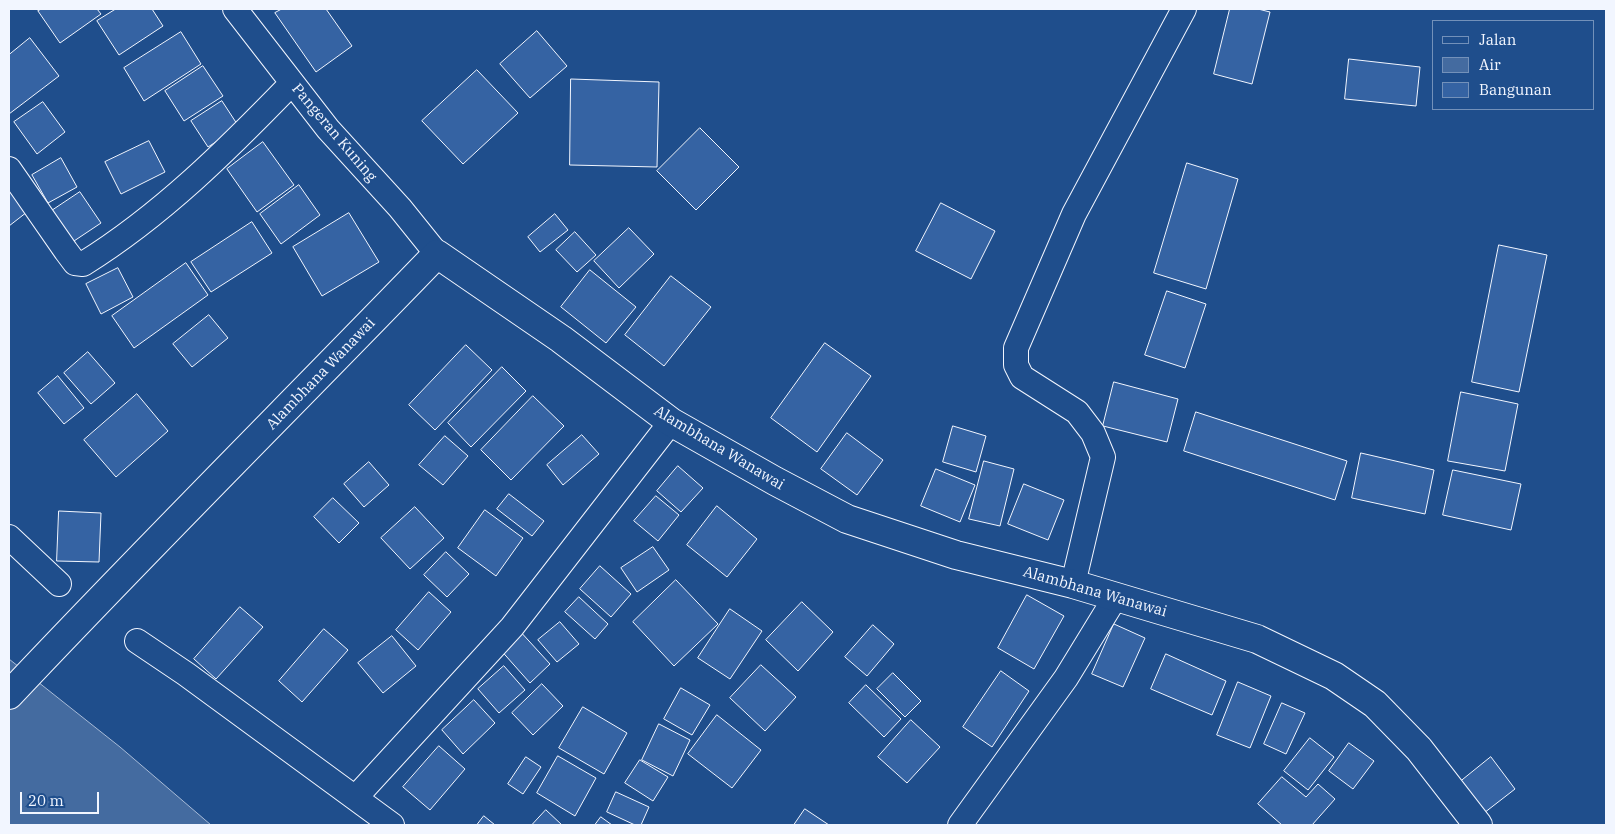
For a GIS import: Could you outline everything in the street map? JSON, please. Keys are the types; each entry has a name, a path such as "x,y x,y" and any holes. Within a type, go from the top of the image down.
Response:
{"main road":[{"name":"Alambhana Wanawai","path":"9,695 142,554 238,459 437,254 561,339 671,422 774,481 847,519 956,555 1073,584 1114,598 1257,639 1334,676 1375,704 1419,749 1478,825"}],"street":[{"name":"Pangeran Kuning","path":"235,9 328,129 400,208 437,254"},
{"path":"1073,584 1103,457 1094,433 1077,412 1022,377 1016,365 1016,348 1074,214 1184,9"},
{"path":"9,169 75,263 84,264 134,230 178,194 235,142 292,84"},
{"path":"356,797 512,626 671,422"},
{"path":"9,537 59,584"},
{"path":"960,825 1066,678 1114,598"},
{"path":"137,641 356,797 392,825"}],"water":[{"path":"9,659 120,747 211,825 9,825"}],"building":[{"path":"42,9 97,9 101,14 60,43 38,11"},
{"path":"116,9 152,9 163,26 119,55 97,21"},
{"path":"282,9 326,9 352,46 316,72 275,13"},
{"path":"1230,9 1258,9 1270,12 1252,84 1214,74"},
{"path":"537,31 567,66 530,98 500,64"},
{"path":"181,32 201,64 144,101 124,68"},
{"path":"30,38 59,76 9,114 9,55"},
{"path":"1349,59 1420,67 1416,106 1345,99"},
{"path":"203,66 223,96 184,121 165,91"},
{"path":"477,70 518,113 463,164 422,121"},
{"path":"571,79 659,82 657,167 570,165"},
{"path":"222,101 239,127 208,147 191,121"},
{"path":"43,102 65,132 37,154 14,122"},
{"path":"700,128 739,167 696,210 657,171"},
{"path":"149,141 165,172 121,194 105,162"},
{"path":"263,142 294,185 257,212 227,169"},
{"path":"61,158 77,187 48,203 32,175"},
{"path":"1187,163 1238,179 1206,289 1154,273"},
{"path":"299,185 320,215 281,244 260,214"},
{"path":"9,188 27,212 9,226"},
{"path":"80,192 101,223 71,243 50,212"},
{"path":"941,203 995,231 971,279 916,251"},
{"path":"349,213 379,262 322,296 293,247"},
{"path":"555,214 568,230 540,252 528,237"},
{"path":"252,222 272,253 211,292 191,262"},
{"path":"629,228 654,254 619,288 594,261"},
{"path":"575,232 596,255 577,272 556,250"},
{"path":"1499,245 1547,255 1519,392 1472,382"},
{"path":"186,263 208,295 134,348 112,316"},
{"path":"118,268 133,297 101,314 86,284"},
{"path":"590,270 636,307 606,343 561,307"},
{"path":"671,276 711,307 664,366 625,335"},
{"path":"1167,291 1206,304 1185,368 1145,355"},
{"path":"209,315 228,338 192,367 173,344"},
{"path":"825,343 871,376 817,452 771,418"},
{"path":"466,345 492,370 435,430 409,405"},
{"path":"88,352 115,383 91,404 64,373"},
{"path":"502,367 526,391 471,447 448,423"},
{"path":"58,376 84,408 64,424 38,393"},
{"path":"1114,382 1178,399 1167,442 1103,426"},
{"path":"1461,392 1518,404 1505,471 1448,461"},
{"path":"137,394 168,431 116,477 84,440"},
{"path":"533,396 564,426 511,480 481,450"},
{"path":"1196,412 1347,461 1335,500 1184,451"},
{"path":"953,426 986,436 976,472 943,462"},
{"path":"847,433 883,460 857,495 821,469"},
{"path":"582,435 599,454 563,485 547,465"},
{"path":"445,436 468,456 443,485 419,465"},
{"path":"1361,453 1434,470 1425,514 1352,498"},
{"path":"984,461 1014,469 1000,526 969,519"},
{"path":"369,462 389,485 364,507 344,484"},
{"path":"678,466 703,488 681,512 657,491"},
{"path":"936,469 975,485 960,522 921,506"},
{"path":"1453,470 1521,484 1511,530 1443,515"},
{"path":"1024,484 1064,500 1048,540 1008,524"},
{"path":"509,494 544,521 532,536 497,509"},
{"path":"656,496 679,515 658,541 634,521"},
{"path":"333,498 359,523 339,543 314,517"},
{"path":"717,506 757,539 727,577 687,545"},
{"path":"415,507 444,538 410,569 381,538"},
{"path":"485,510 523,538 496,576 458,548"},
{"path":"59,511 101,513 99,562 57,561"},
{"path":"653,547 669,570 637,592 621,568"},
{"path":"446,552 469,574 447,597 424,575"},
{"path":"600,566 631,594 611,617 580,589"},
{"path":"676,580 718,624 674,666 633,622"},
{"path":"429,592 451,612 418,650 396,630"},
{"path":"1027,595 1064,616 1034,669 998,648"},
{"path":"579,597 608,624 595,639 565,612"},
{"path":"802,602 833,632 798,671 766,640"},
{"path":"240,607 263,627 216,679 194,659"},
{"path":"730,609 762,631 730,679 698,658"},
{"path":"560,622 579,644 557,662 538,640"},
{"path":"1114,624 1145,638 1123,687 1092,674"},
{"path":"873,625 894,644 867,676 845,657"},
{"path":"324,629 348,650 302,702 279,681"},
{"path":"518,629 550,664 530,683 498,647"},
{"path":"392,636 416,666 383,693 358,663"},
{"path":"1166,654 1226,681 1212,715 1151,689"},
{"path":"761,665 796,697 765,731 730,698"},
{"path":"504,666 525,690 499,713 478,689"},
{"path":"1001,671 1029,691 992,747 963,727"},
{"path":"893,673 921,701 905,717 877,689"},
{"path":"1238,682 1271,696 1250,748 1217,735"},
{"path":"542,684 563,706 533,735 512,713"},
{"path":"866,685 901,719 884,737 849,703"},
{"path":"681,688 710,705 692,735 664,719"},
{"path":"474,700 495,723 463,754 442,730"},
{"path":"1282,703 1305,713 1286,754 1264,744"},
{"path":"583,707 627,733 604,774 559,748"},
{"path":"717,715 761,750 732,788 688,754"},
{"path":"911,720 940,747 907,783 878,757"},
{"path":"659,724 690,740 673,776 642,760"},
{"path":"1310,738 1334,757 1308,790 1284,771"},
{"path":"1349,743 1374,761 1353,789 1329,771"},
{"path":"439,746 465,769 430,810 403,787"},
{"path":"558,756 596,778 575,816 537,793"},
{"path":"526,757 541,767 523,794 508,784"},
{"path":"1491,757 1515,789 1484,813 1460,782"},
{"path":"640,760 668,777 653,801 625,783"},
{"path":"1282,777 1306,797 1318,784 1335,799 1312,825 1282,825 1258,804"},
{"path":"616,792 649,807 641,825 635,825 607,812"},
{"path":"805,809 829,825 794,825"},
{"path":"546,810 562,825 532,825"},
{"path":"484,816 495,825 477,825"},
{"path":"601,817 612,825 595,825"}]}
